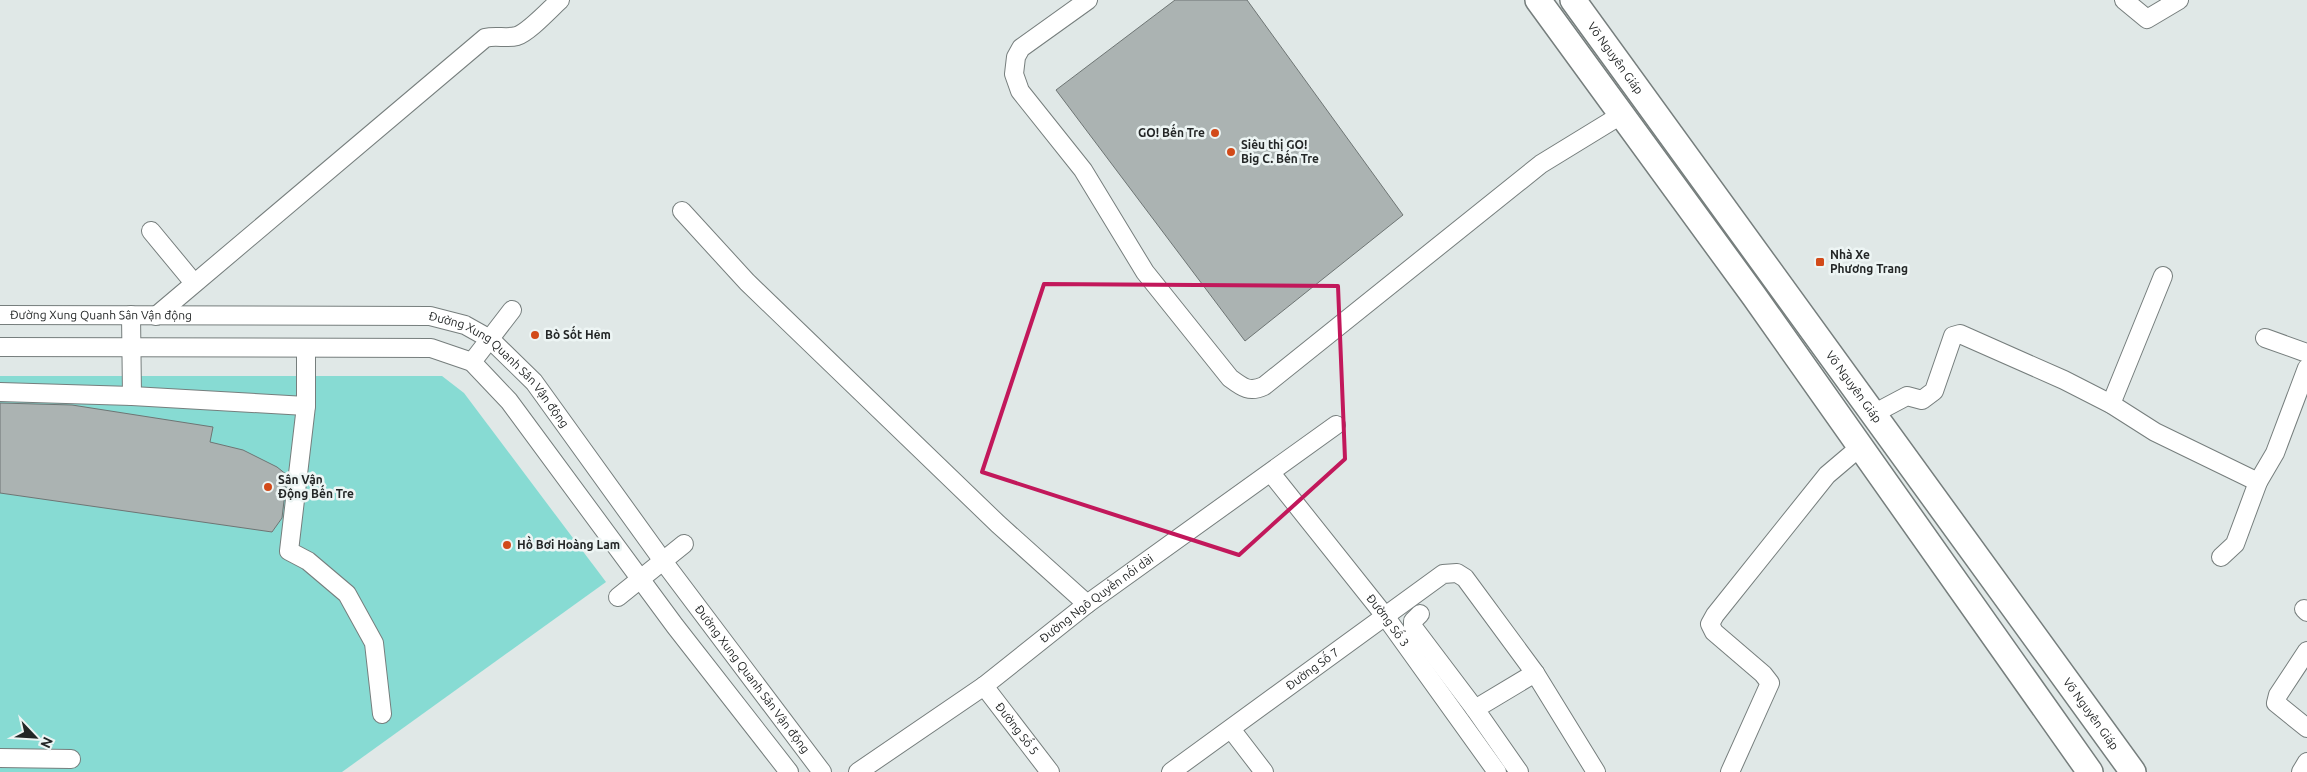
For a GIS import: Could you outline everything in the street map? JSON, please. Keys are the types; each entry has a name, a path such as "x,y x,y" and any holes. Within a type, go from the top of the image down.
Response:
{"highway":[{"path":"1538,0 1754,296 2090,772"},
{"name":"Võ Nguyên Giáp","path":"1573,0 2133,772"},
{"path":"1754,296 1776,281"}],"street":[{"path":"156,316 485,38 492,36 510,38 519,35 560,0"},
{"path":"1088,0 1021,48 1016,57 1014,74 1020,91 1083,170 1145,272 1230,378 1246,390 1256,390 1264,386 1541,164 1622,115"},
{"path":"2124,0 2147,19 2179,0"},
{"path":"682,212 747,282 998,524 1087,604"},
{"path":"151,231 194,283"},
{"path":"2110,404 2163,276"},
{"path":"472,362 512,310"},
{"name":"Đường Xung Quanh Sân Vận động","path":"0,315 430,316 465,325 490,339 534,382 663,560 822,772"},
{"path":"131,316 132,396"},
{"path":"1873,414 1908,396 1922,400 1929,396 1934,391 1953,336 1960,334 2064,380 2110,404 2156,432 2258,482"},
{"path":"2265,338 2307,353"},
{"name":"Đường Xung Quanh Sân Vận động","path":"0,348 431,348 472,362 509,401 640,579 789,772"},
{"path":"306,348 306,406 290,551 308,561 347,594 374,643 382,714"},
{"path":"2221,557 2235,544 2258,482 2275,453 2307,368"},
{"path":"0,392 132,396 306,406"},
{"name":"Đường Ngô Quyền nối dài","path":"858,772 984,686 1087,604 1336,425"},
{"path":"1730,772 1770,688 1770,683 1763,674 1714,632 1710,624 1827,475 1860,447"},
{"name":"Đường Số 3","path":"1271,473 1385,616 1496,772"},
{"path":"618,596 684,544"},
{"name":"Đường Số 7","path":"1171,772 1443,574 1457,573 1465,578 1535,673"},
{"path":"1420,614 1413,620 1413,627 1475,709 1519,772"},
{"path":"2307,651 2278,695 2276,703 2307,728"},
{"path":"1475,709 1535,673 1593,771"},
{"name":"Đường Số 5","path":"984,686 1050,772"},
{"path":"1231,729 1264,772"},
{"path":"0,758 72,759"},
{"path":"2301,772 2307,762"}],"highlighted area":[{"path":"1044,284 1338,286 1345,459 1239,555 982,472"}],"shaded area":[{"name":"Sân Vận Động Bến Tre","path":"0,376 442,376 464,393 606,582 342,772 0,772"}],"building":[{"name":"Siêu thị GO! Big C. Bến Tre","path":"1175,0 1247,0 1403,215 1245,341 1056,90"},
{"path":"0,403 72,405 213,427 210,442 243,450 277,467 287,475 282,518 272,532 0,493"}],"place":[{"name":"GO! Bến Tre","path":"1215,133"},
{"name":"Siêu thị GO! Big C. Bến Tre","path":"1231,152"},
{"name":"Nhà Xe Phương Trang","path":"1820,262"},
{"name":"Bò Sốt Hẻm","path":"535,335"},
{"name":"Sân Vận Động Bến Tre","path":"268,487"},
{"name":"Hồ Bơi Hoàng Lam","path":"507,545"}]}
